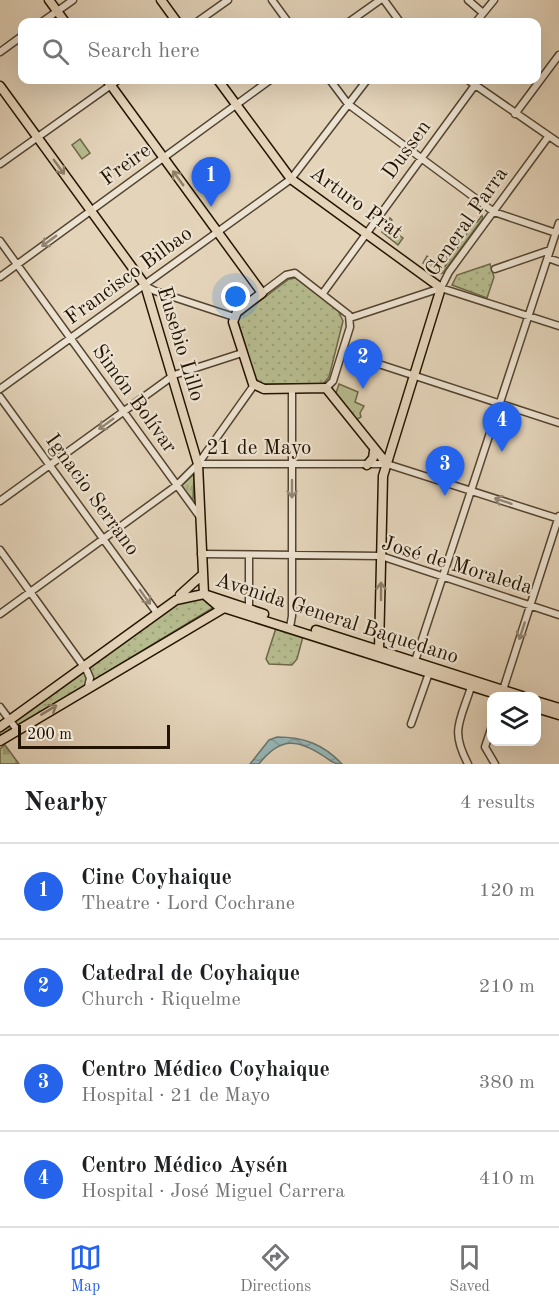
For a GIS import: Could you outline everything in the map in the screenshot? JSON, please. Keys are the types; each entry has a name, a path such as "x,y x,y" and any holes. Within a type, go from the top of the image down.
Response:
{"main road":[{"path":"49,0 62,18"},
{"path":"161,0 174,18"},
{"path":"114,84 164,158 262,293 234,317 234,325 254,385 264,389 326,388 374,451 387,464"},
{"name":"Arturo Prat","path":"221,84 291,179 368,232 441,288"},
{"name":"Eusebio Lillo","path":"0,86 144,285 198,464 201,575 204,594"},
{"name":"General Parra","path":"375,652 383,481 441,288"},
{"path":"367,465 373,458 374,451"},
{"path":"172,602 195,584 201,575"},
{"path":"204,594 213,603 224,608"},
{"name":"Avenida General Baquedano","path":"0,727 172,602 187,596 204,594 290,625"},
{"name":"Avenida General Baquedano","path":"0,741 224,608 290,625 492,692"},
{"name":"Avenida General Baquedano","path":"414,665 429,673 490,692"},
{"path":"541,702 559,708"},
{"path":"541,709 559,715"}],"street":[{"path":"47,18 73,0"},
{"path":"203,18 228,0"},
{"path":"272,0 285,18"},
{"path":"355,18 382,0 397,18"},
{"path":"468,0 483,13"},
{"path":"479,18 494,0"},
{"path":"0,52 18,39"},
{"path":"541,79 559,55"},
{"path":"0,164 108,84"},
{"name":"Freire","path":"0,277 265,84"},
{"path":"333,84 348,104 494,212 556,233"},
{"name":"Francisco Bilbao","path":"0,388 291,179 364,84"},
{"path":"515,114 537,84"},
{"path":"475,85 559,143"},
{"name":"Dussen","path":"323,293 475,85"},
{"name":"General Parra","path":"441,288 548,137"},
{"path":"414,665 559,223"},
{"name":"Simón Bolívar","path":"0,241 200,517"},
{"path":"495,269 550,250"},
{"path":"548,258 559,262"},
{"path":"262,293 284,277 294,273 323,293 350,318 350,327 333,381 326,388"},
{"path":"144,285 155,291 234,317"},
{"path":"350,318 441,288 559,326"},
{"path":"342,352 559,423"},
{"path":"0,501 170,377 243,353"},
{"path":"198,464 254,385"},
{"path":"290,625 292,389"},
{"name":"Ignacio Serrano","path":"0,396 157,613"},
{"name":"21 de Mayo","path":"0,614 176,486 198,464 387,464 559,517"},
{"path":"502,692 559,517"},
{"path":"0,550 83,666 89,676 88,687"},
{"name":"José de Moraleda","path":"201,554 381,556 559,615"},
{"path":"249,555 249,609"},
{"path":"411,724 429,673"},
{"path":"468,764 458,744 457,733 471,687"},
{"path":"0,707 16,730"},
{"path":"487,741 485,747 495,764"}],"green space":[{"path":"80,139 90,153 82,159 72,145"},
{"path":"480,211 483,218 443,273 438,274 423,263 427,256 444,268 475,221 477,222 481,217"},
{"path":"390,218 392,220 387,227 403,238 398,245 382,232"},
{"path":"490,264 494,277 487,298 452,285 457,275"},
{"path":"296,278 338,310 343,321 329,377 323,384 262,384 255,378 238,321 240,316 289,279"},
{"path":"339,384 358,392 355,402 364,406 360,413 361,417 356,420 336,393"},
{"path":"194,474 193,500 181,486"},
{"path":"201,597 216,606 0,737 0,731 173,605"},
{"path":"277,625 304,633 297,659 292,665 269,664 266,659"},
{"path":"5,745 19,764 0,764 0,749"}],"water":[{"path":"277,737 296,738 312,743 328,751 342,764 332,762 306,746 289,743 274,749 259,764 250,764 269,740"}],"place":[{"name":"Cine Coyhaique","path":"211,207"},
{"name":"Catedral de Coyhaique","path":"363,389"},
{"name":"Centro Médico Aysén","path":"502,452"},
{"name":"Centro Médico Coyhaique","path":"445,496"}]}
